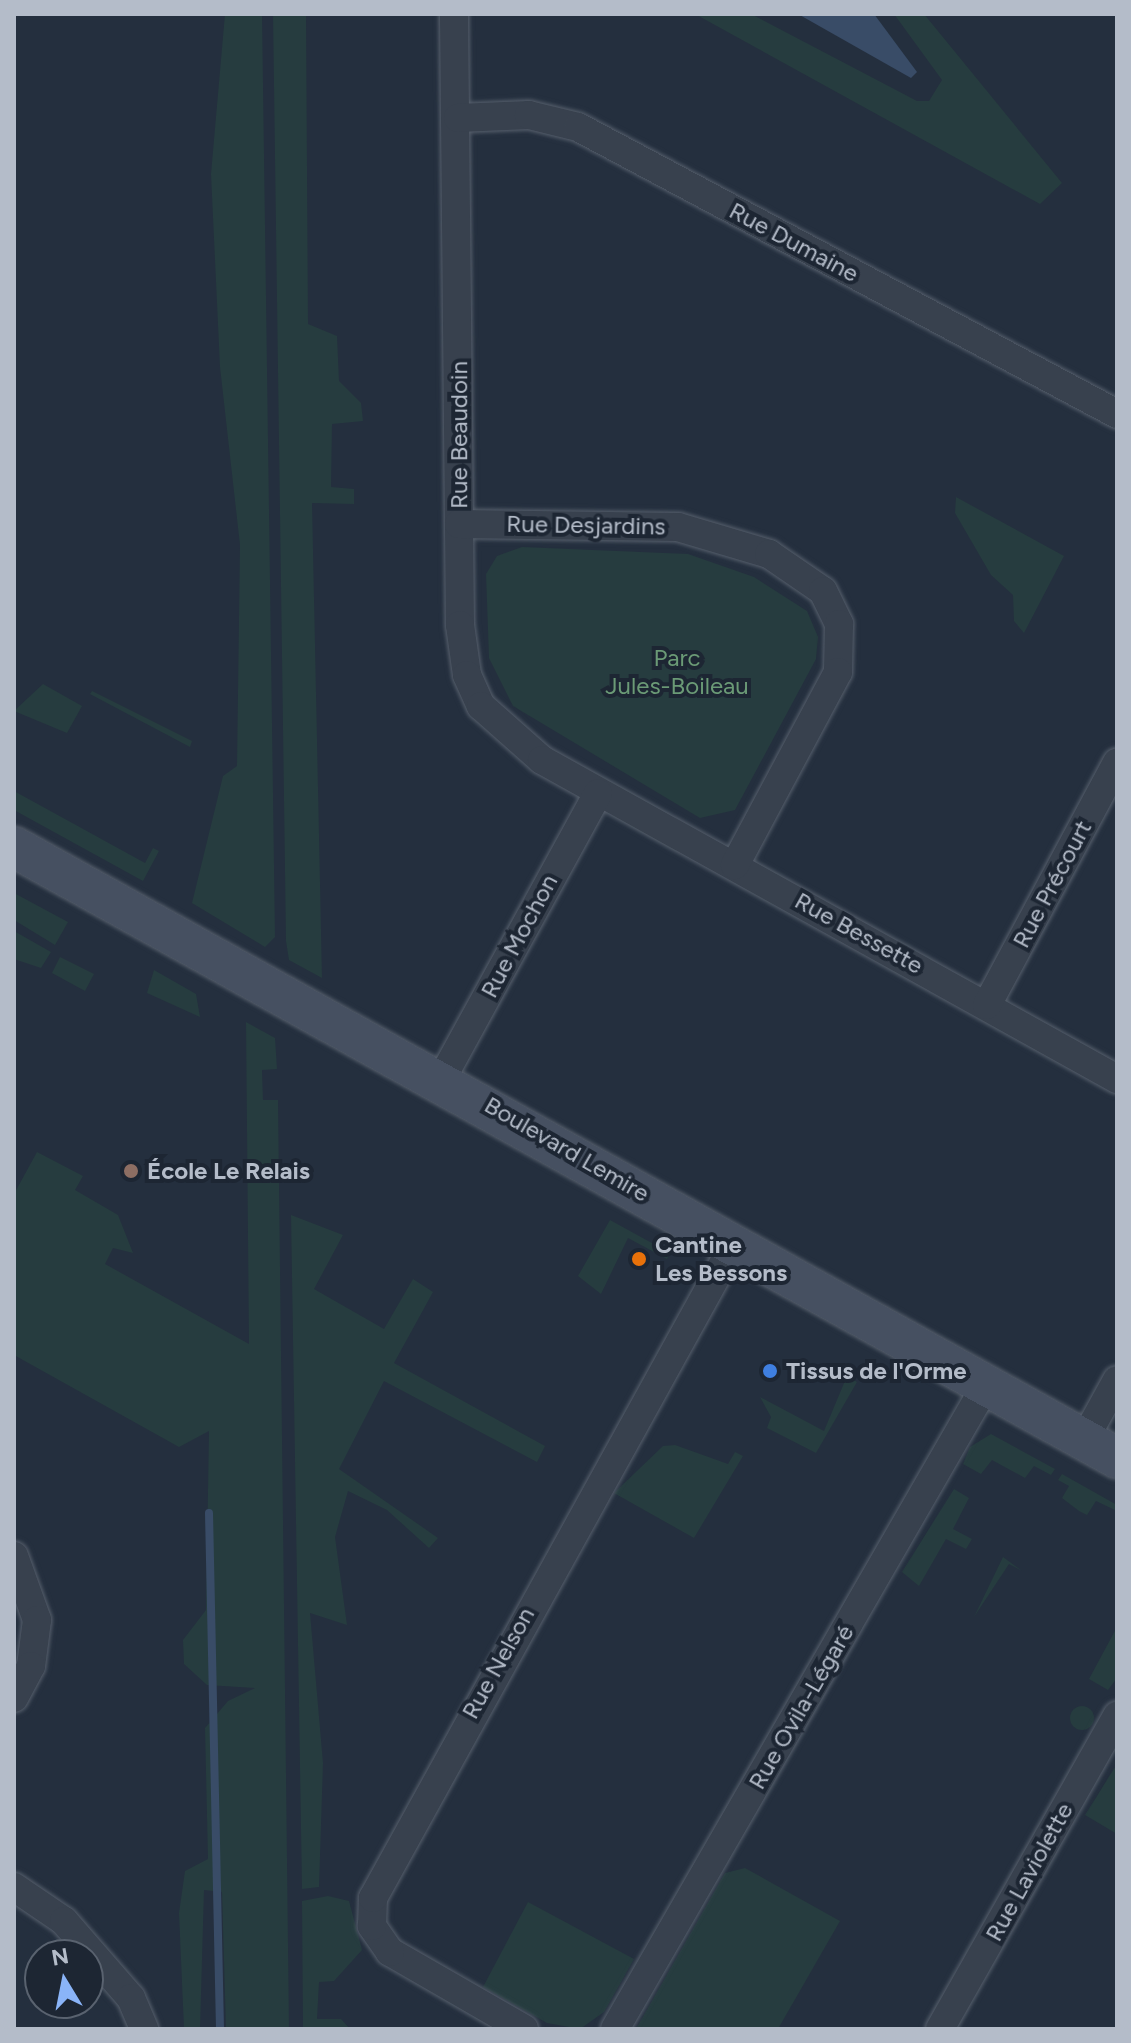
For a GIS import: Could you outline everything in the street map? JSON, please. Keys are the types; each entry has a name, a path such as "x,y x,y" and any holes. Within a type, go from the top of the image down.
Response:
{"main road":[{"name":"Boulevard Lemire","path":"14,847 441,1080 1100,1449"}],"street":[{"name":"Rue Beaudoin","path":"454,14 458,118 459,524 463,659 481,706 510,738 598,793"},
{"name":"Rue Dumaine","path":"458,118 529,115 578,127 1117,414"},
{"name":"Rue Desjardins","path":"459,524 678,527 769,554 823,591 839,624 838,672 735,865"},
{"name":"Rue Précourt","path":"987,1005 1117,763"},
{"name":"Rue Bessette","path":"598,793 735,865 1117,1079"},
{"name":"Rue Mochon","path":"441,1080 598,793"},
{"name":"Rue Nelson","path":"524,2029 396,1958 372,1926 373,1898 734,1244"},
{"path":"1100,1449 1117,1380"},
{"name":"Rue Ovila-Légaré","path":"615,2029 986,1385"},
{"path":"14,1556 37,1620 31,1666 14,1698"},
{"name":"Rue Laviolette","path":"940,2029 1117,1716"},
{"path":"14,1887 64,1921 131,1998 144,2029"}],"green space":[{"path":"225,14 262,14 275,937 265,947 192,903 223,776 237,766 240,545 220,367 211,174"},
{"path":"273,14 306,14 308,324 337,336 339,381 361,403 363,421 332,424 331,487 354,489 354,504 312,503 322,978 289,960 286,941"},
{"path":"695,14 751,14 917,101 929,101 942,80 894,14 924,14 1062,183 1040,204"},
{"path":"956,497 1064,556 1024,633 1014,621 1013,595 991,575 955,513"},
{"name":"Parc Jules-Boileau","path":"522,547 688,554 754,577 807,611 818,637 816,659 735,810 700,818 513,706 489,658 486,574 497,556"},
{"path":"43,684 82,706 67,733 14,711"},
{"path":"92,691 192,741 190,747 90,694"},
{"path":"14,791 145,863 153,848 159,851 143,881 14,810"},
{"path":"14,893 68,922 55,945 14,920"},
{"path":"14,931 51,952 41,968 14,959"},
{"path":"60,957 94,974 85,991 52,973"},
{"path":"154,970 196,994 200,1017 147,993"},
{"path":"246,1022 275,1038 277,1069 262,1070 263,1100 278,1100 289,2029 226,2029 222,1892 204,1890 200,2029 184,2029 179,1913 185,1871 208,1859 205,1728 228,1701 255,1688 207,1685 184,1664 183,1640 206,1610 209,1431 179,1447 14,1355 14,1194 37,1152 83,1176 75,1190 118,1215 133,1253 113,1248 105,1264 249,1344"},
{"path":"291,1215 343,1235 314,1289 384,1329 413,1279 433,1292 394,1363 545,1446 537,1462 384,1381 339,1469 438,1538 429,1548 387,1510 348,1491 335,1537 347,1625 310,1613 323,1763 319,1887 302,1889"},
{"path":"610,1220 670,1253 667,1259 628,1238 601,1294 578,1276"},
{"path":"847,1376 857,1382 816,1453 767,1428 771,1417 760,1397 824,1431"},
{"path":"991,1434 1055,1469 1051,1475 1034,1466 1025,1478 992,1460 981,1474 963,1464 970,1447"},
{"path":"675,1445 728,1464 735,1452 743,1456 694,1538 614,1493 663,1446"},
{"path":"1062,1474 1117,1505 1117,1511 1096,1501 1087,1515 1079,1511 1062,1498 1069,1486 1058,1480"},
{"path":"954,1489 969,1498 953,1529 972,1539 966,1549 946,1539 919,1586 902,1572"},
{"path":"1003,1557 1022,1571 1009,1564 974,1617"},
{"path":"1117,1627 1117,1678 1108,1690 1089,1679"},
{"path":"1082,1706 1091,1709 1094,1718 1091,1727 1082,1730 1073,1727 1070,1718 1073,1709"},
{"path":"1117,1764 1117,1834 1085,1815"},
{"path":"745,1868 840,1921 778,2029 636,2029 725,1873"},
{"path":"328,1896 349,1901 362,1950 334,1981 319,1982 317,2019 341,2019 350,2029 303,2029 302,1901"},
{"path":"528,1902 634,1959 604,2012 580,2029 547,2023 483,1987"}],"water":[{"path":"798,14 874,14 917,72 911,78"}],"waterway":[{"path":"209,1513 220,2029"}],"place":[{"name":"École Le Relais","path":"131,1171"},
{"name":"Cantine Les Bessons","path":"639,1259"},
{"name":"Tissus de l'Orme","path":"770,1371"}]}
